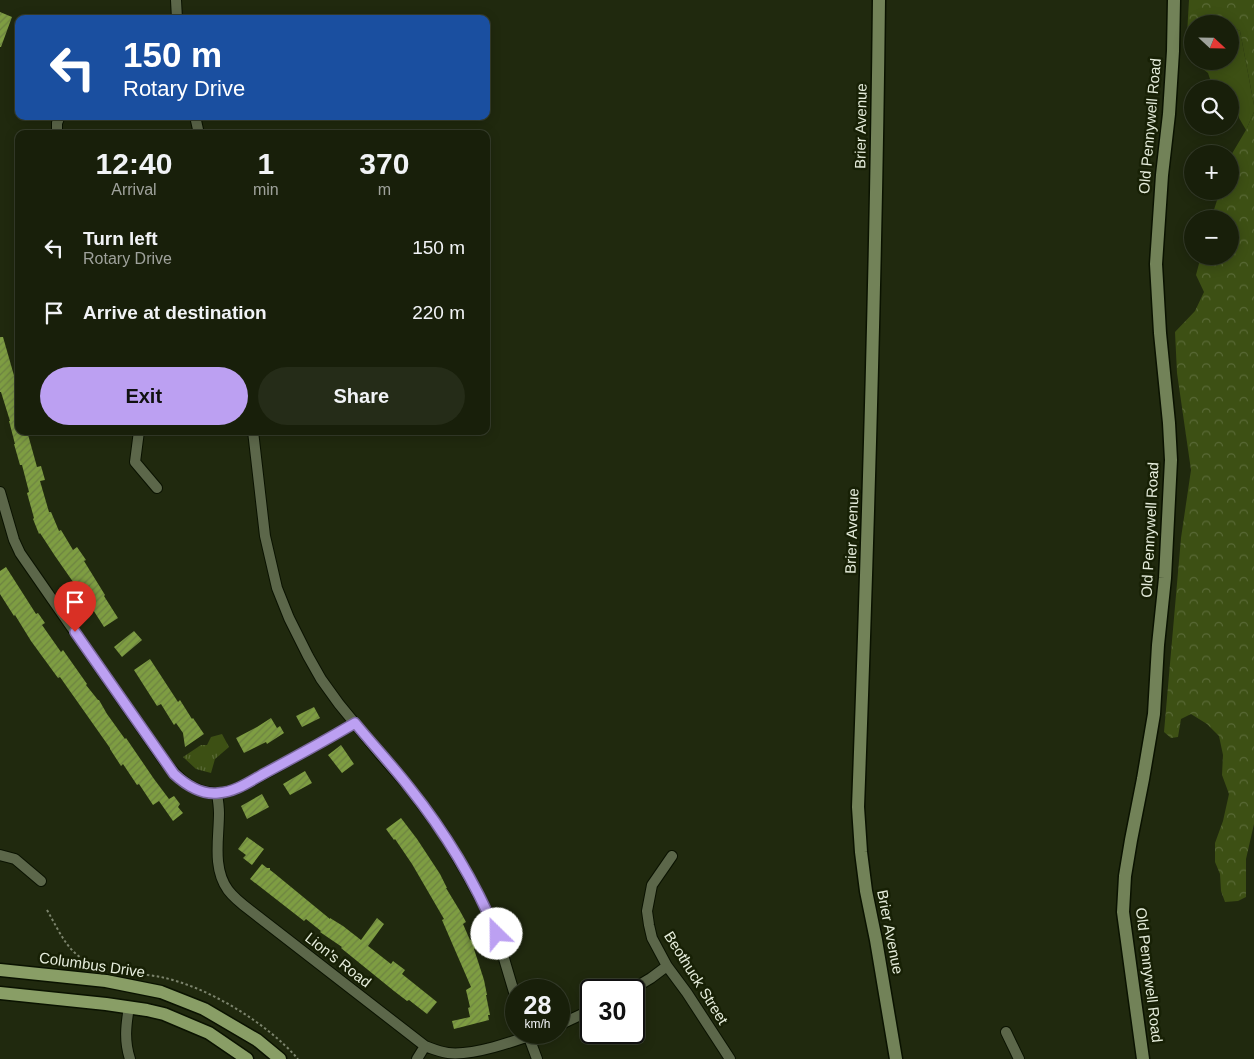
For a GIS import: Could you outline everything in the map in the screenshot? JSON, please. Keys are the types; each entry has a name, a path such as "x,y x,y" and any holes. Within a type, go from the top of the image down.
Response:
{"main road":[{"name":"Columbus Drive","path":"0,970 106,980 161,992 204,1009 257,1040 280,1059"},
{"path":"129,1006 133,986"},
{"path":"0,993 129,1006 164,1014 209,1034 247,1059"}],"street":[{"path":"176,0 177,15"},
{"name":"Brier Avenue","path":"879,0 871,416 858,807 866,891 896,1059"},
{"name":"Old Pennywell Road","path":"1143,1059 1123,912 1131,840 1154,714 1158,645 1165,578 1171,460 1156,264 1162,175 1169,114 1174,0"},
{"path":"138,435 135,462 157,488"},
{"path":"253,435 265,536 277,588 289,618 325,685 408,786 443,833 468,874 487,911 497,934 510,979"},
{"path":"0,492 20,554 165,762 182,781 191,787 202,792 217,794 238,788 355,723"},
{"name":"Lion's Road","path":"217,794 219,812 217,861 221,878 228,890 239,902 425,1046 446,1053 468,1052 506,1044"},
{"path":"0,854 15,859 41,881"},
{"name":"Beothuck Street","path":"672,856 652,885 647,911 652,938 667,966 687,992 730,1059"},
{"path":"645,982 667,966"},
{"path":"129,1006 126,1034 127,1050 130,1059"},
{"path":"1006,1032 1019,1059"},
{"path":"532,1044 537,1059"},
{"path":"417,1059 425,1046"}],"path":[{"path":"47,910 62,939 70,948 79,958 100,969"}],"green space":[{"path":"1189,0 1254,0 1254,105 1239,30 1239,15 1188,15"},
{"path":"1240,31 1254,105 1254,112 1246,130 1239,118 1239,80 1210,80 1208,73 1204,70 1239,70"},
{"path":"1254,112 1254,824 1246,859 1246,897 1238,901 1225,902 1221,891 1220,874 1215,862 1215,843 1223,821 1229,794 1222,775 1223,755 1219,736 1207,724 1191,714 1181,719 1178,737 1171,738 1164,732 1181,538 1191,470 1177,373 1175,332 1195,311 1204,292 1196,275 1199,265 1239,265 1239,210 1214,210 1217,200 1239,200 1239,145 1237,145"},
{"path":"222,734 229,747 215,759 211,773 196,769 183,757 201,745 207,745 211,737"}],"building":[{"path":"0,12 12,17 1,47 0,47"},
{"path":"0,337 3,337 15,379 15,435 28,435 37,467 41,466 45,480 40,481 49,512 51,512 59,531 61,530 73,550 77,547 86,560 84,561 118,618 104,627 39,534 33,519 27,493 29,492 14,444 10,421 0,392"},
{"path":"6,567 36,614 38,613 45,623 42,625 61,652 63,650 154,779 169,799 174,796 180,804 178,807 183,813 173,821 159,801 153,805 123,764 121,766 60,677 58,678 14,616 0,594 0,571"},
{"path":"134,631 142,640 122,657 114,647"},
{"path":"150,659 178,702 180,700 204,734 185,747 183,733 176,723 174,725 161,704 157,706 134,670"},
{"path":"314,707 320,718 302,727 296,716"},
{"path":"271,718 277,728 280,726 284,733 267,744 266,742 244,753 236,738"},
{"path":"341,745 354,764 342,773 328,755"},
{"path":"305,771 312,783 290,795 283,784"},
{"path":"262,794 269,807 247,819 241,806"},
{"path":"401,818 440,874 466,922 463,924 476,948 474,949 484,980 490,1015 488,1015 489,1020 454,1029 452,1021 470,1017 466,990 471,987 442,920 444,919 412,864 386,829"},
{"path":"247,837 264,849 252,865 243,858 246,855 238,849"},
{"path":"262,864 270,868 270,870 330,919 361,940 377,918 384,924 368,946 391,964 393,961 405,970 402,974 437,1002 427,1014 394,991 306,919 304,921 250,879"}],"route":[{"path":"75,632 174,774 191,787 202,792 217,794 238,788 355,723 408,786 443,833 468,874 497,934"}]}
